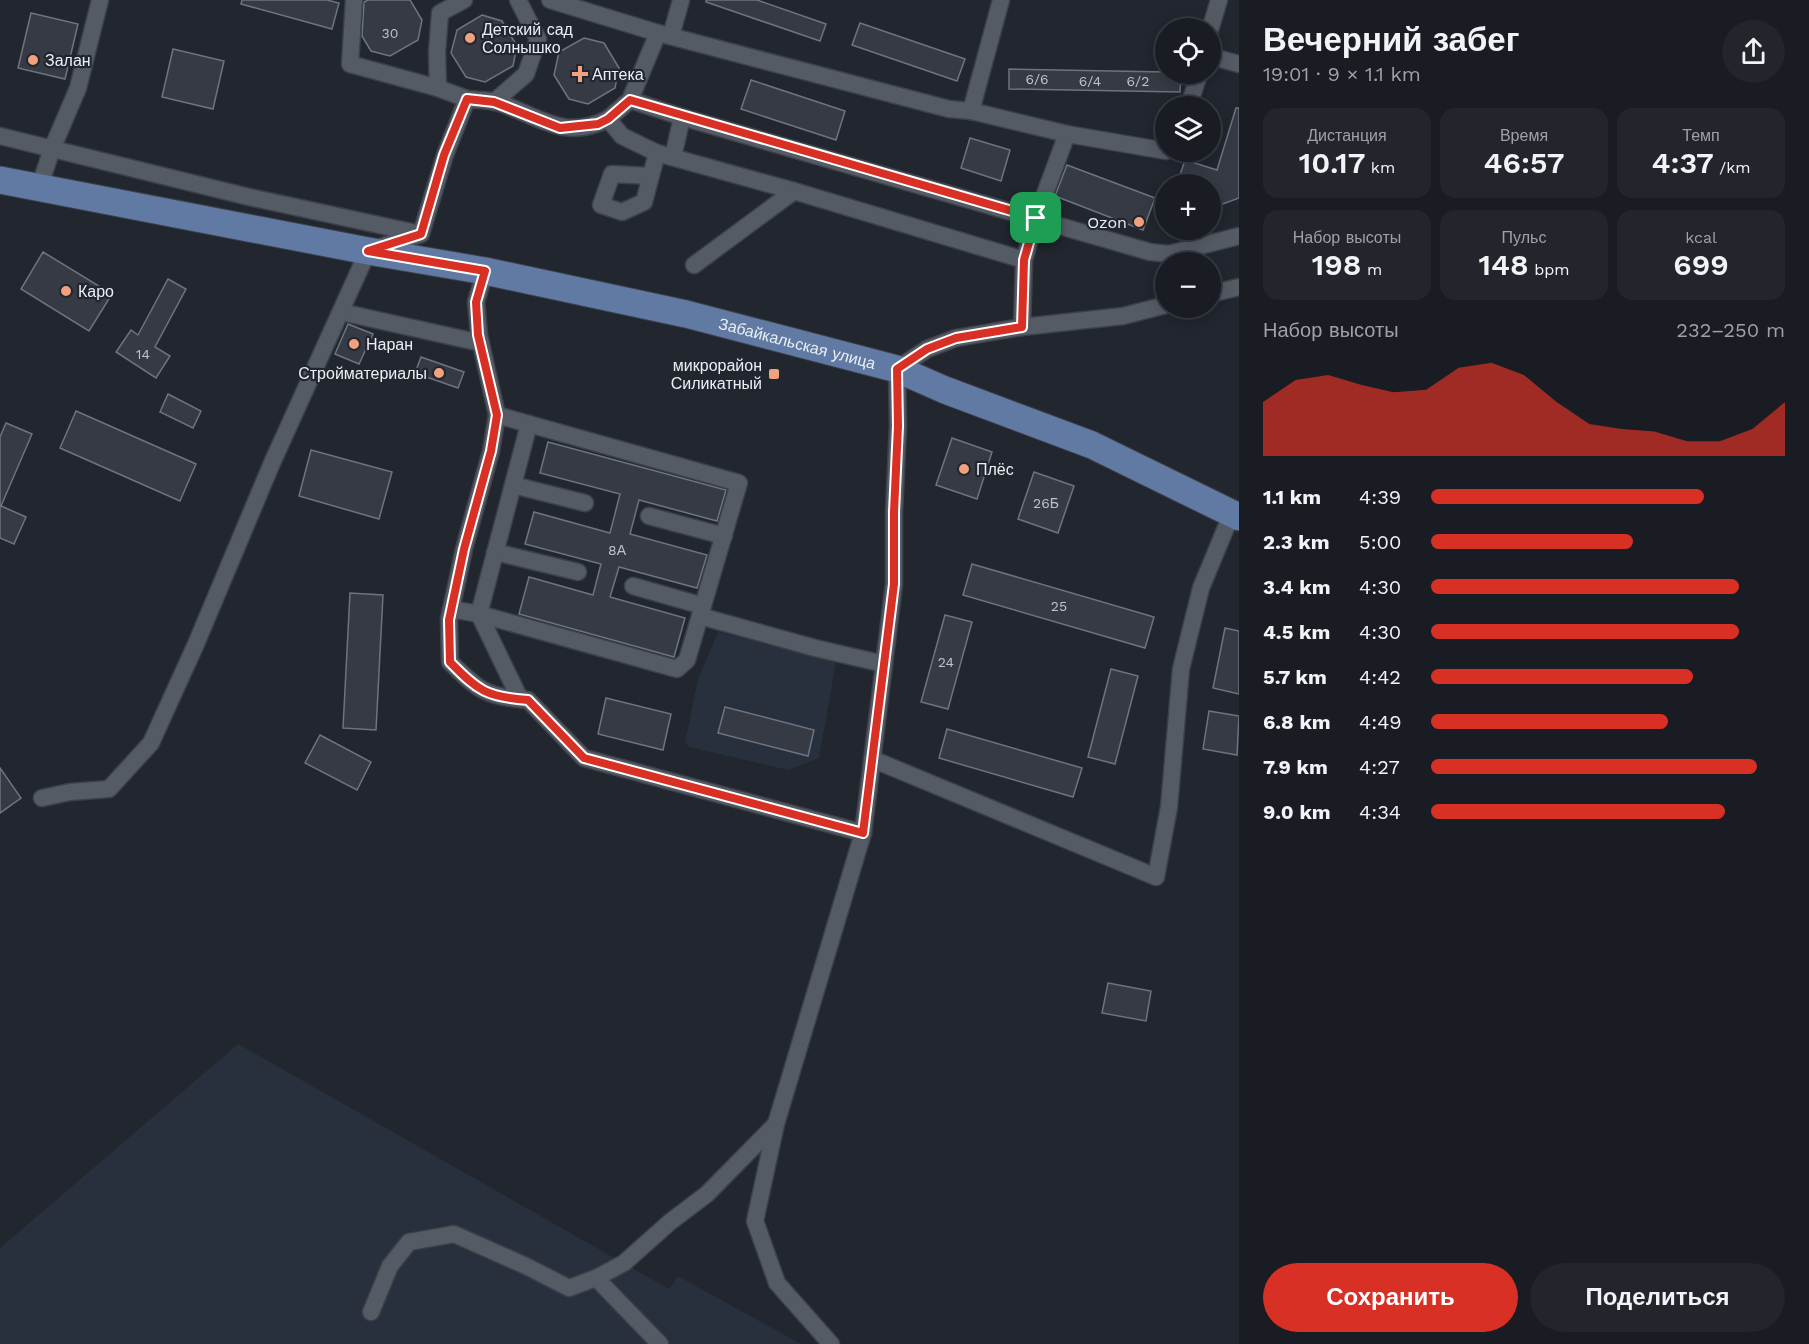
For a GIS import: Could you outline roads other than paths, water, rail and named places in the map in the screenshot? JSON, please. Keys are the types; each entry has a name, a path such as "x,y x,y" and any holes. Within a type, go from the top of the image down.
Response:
{"main road":[{"name":"Забайкальская улица","path":"0,180 368,251 485,271 686,314 897,369 945,390 1092,445 1235,514"}],"street":[{"path":"39,188 52,149 78,88 99,0"},
{"path":"354,0 350,64 438,88 467,99 494,102 560,128 598,124 608,119 630,100 681,0"},
{"path":"438,88 437,52 440,13 464,0"},
{"path":"494,102 526,74 538,39 518,0"},
{"path":"550,0 664,35 949,109 971,111 1067,134 1155,149"},
{"path":"971,111 1001,0"},
{"path":"1214,18 1219,0"},
{"path":"1221,59 1239,64"},
{"path":"421,234 444,155 467,99"},
{"path":"630,100 1150,252 1169,254 1239,236"},
{"path":"651,176 665,155 682,117"},
{"path":"608,119 622,136 665,155 1024,260"},
{"path":"1022,327 1024,260 1036,218 1067,134"},
{"path":"0,136 249,197 421,234"},
{"path":"694,265 794,191"},
{"path":"42,798 70,792 109,789 151,743 196,644 272,463 368,251 421,234"},
{"path":"485,271 476,302 481,343 497,415 491,451 464,549 451,609 450,662 472,685 499,697 528,700 584,758 863,833"},
{"path":"1221,291 1239,287"},
{"path":"831,1344 777,1283 755,1221 776,1124 863,833 894,584 897,369 927,349 956,338 1022,327 1123,316 1155,308"},
{"path":"341,312 481,343"},
{"path":"451,609 479,614 677,669 687,660 739,483 497,415"},
{"path":"520,699 479,614 529,424"},
{"path":"513,485 585,503"},
{"path":"872,759 1156,877 1169,807 1182,669 1202,588 1235,514"},
{"path":"649,516 724,536"},
{"path":"495,552 578,572"},
{"path":"633,586 815,648 884,664"},
{"path":"371,1312 390,1266 409,1242 454,1234 569,1288 596,1278 624,1263 670,1222 707,1194 776,1124"},
{"path":"596,1278 660,1344"}],"place":[{"name":"Детский сад Солнышко","path":"470,38"},
{"name":"Залан","path":"33,60"},
{"name":"Аптека","path":"580,74"},
{"name":"Ozon","path":"1139,222"},
{"name":"Каро","path":"66,291"},
{"name":"Наран","path":"354,344"},
{"name":"Стройматериалы","path":"439,373"},
{"name":"микрорайон Силикатный","path":"774,374"},
{"name":"Плёс","path":"964,469"}]}
